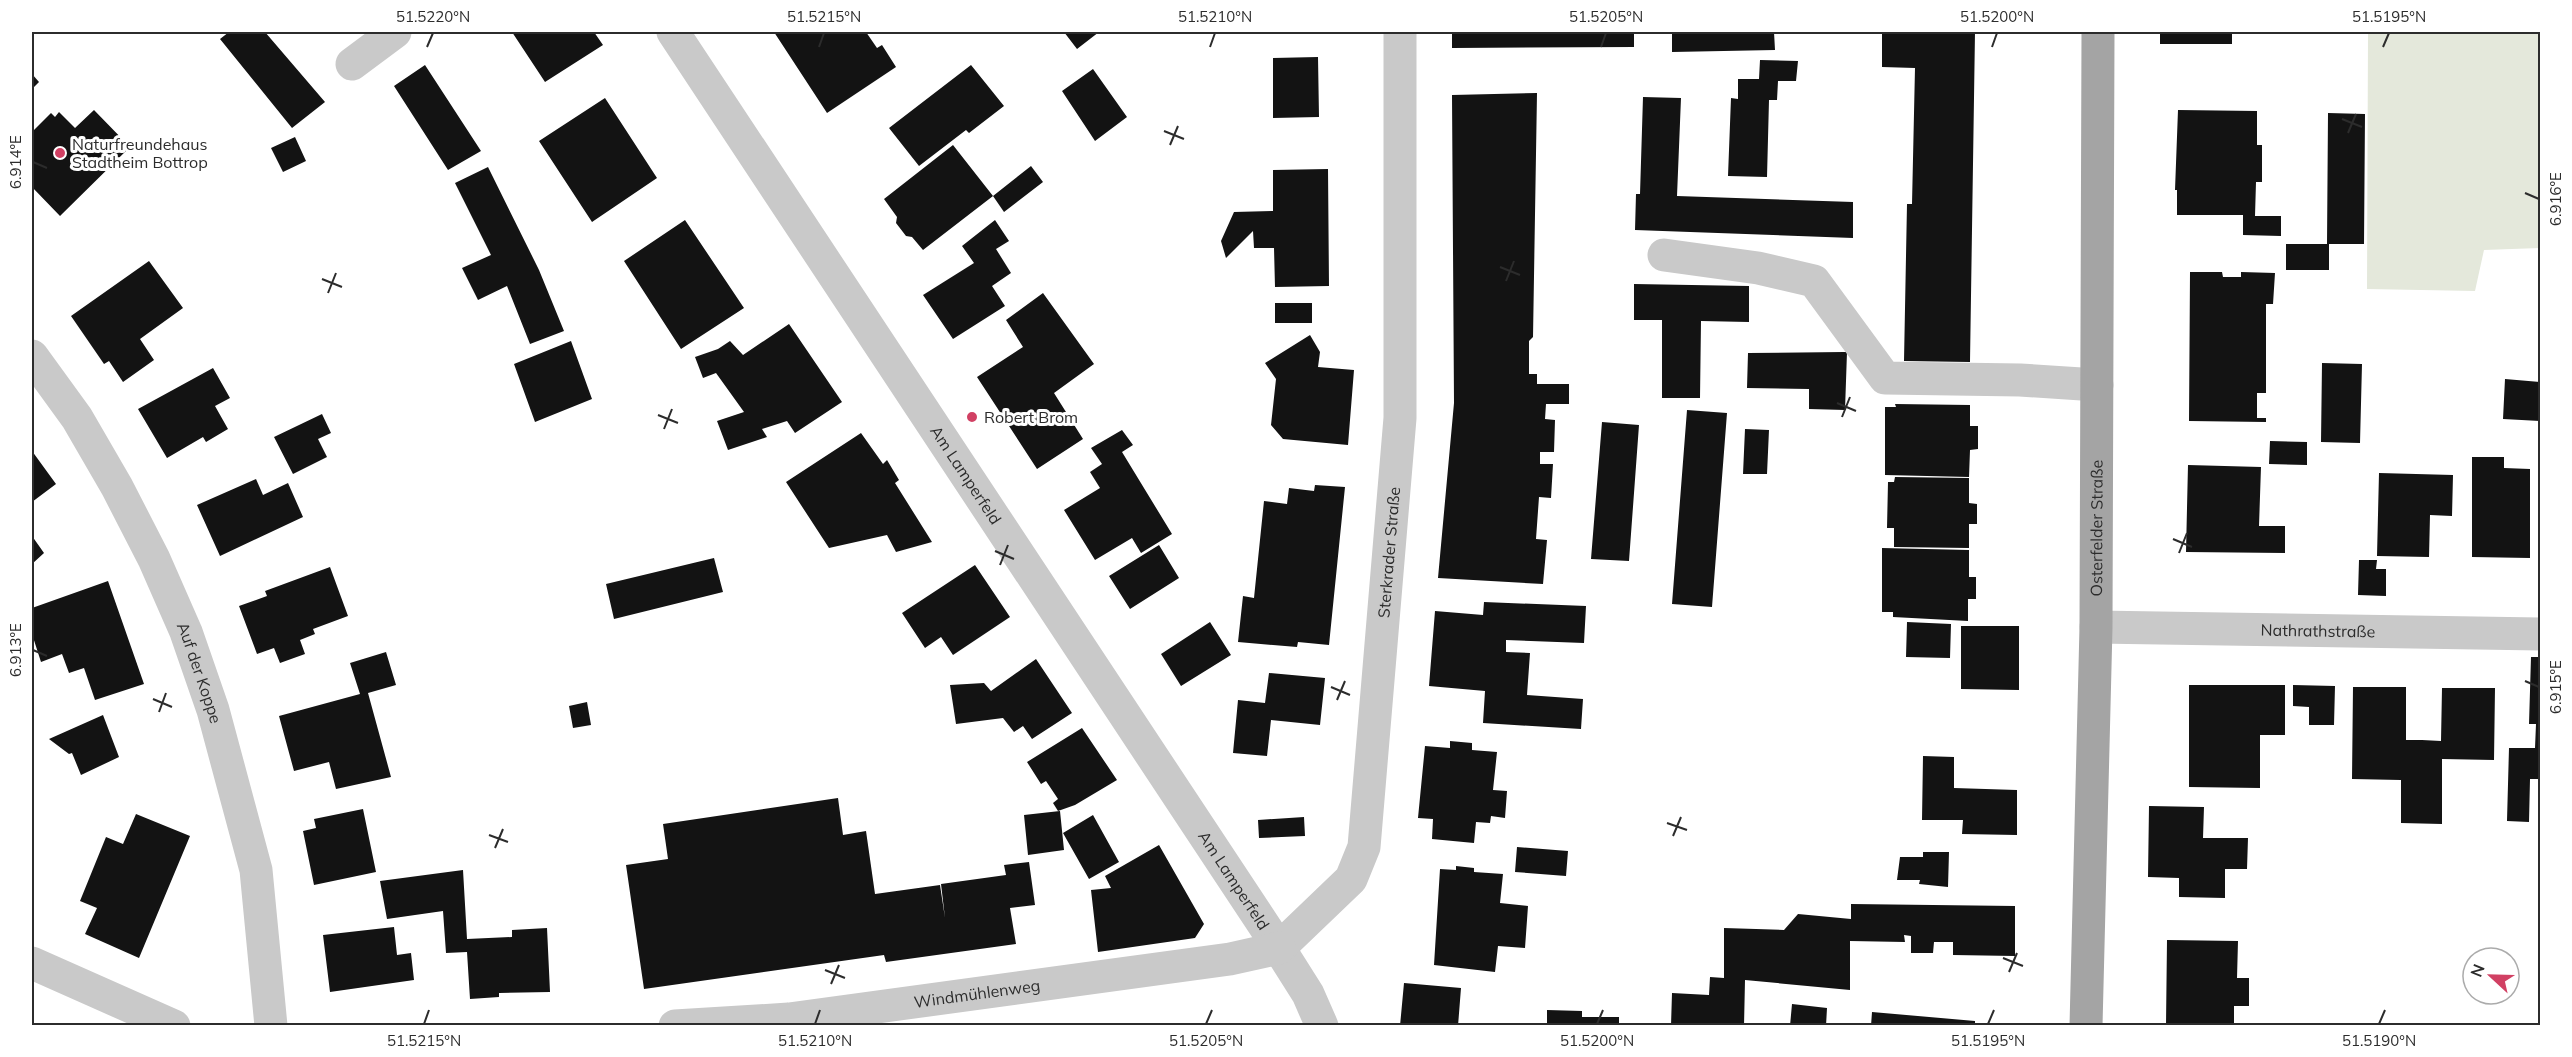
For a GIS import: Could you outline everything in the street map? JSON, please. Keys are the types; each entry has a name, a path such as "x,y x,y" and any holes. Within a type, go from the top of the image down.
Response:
{"main road":[{"name":"Osterfelder Straße","path":"2086,1026 2096,627 2098,32"}],"street":[{"path":"352,64 395,32"},
{"name":"Am Lamperfeld","path":"673,32 1279,948"},
{"name":"Sterkrader Straße","path":"1279,948 1351,879 1364,847 1400,418 1400,32"},
{"path":"1664,255 1758,268 1814,281 1885,378 2020,380 2097,385"},
{"name":"Auf der Koppe","path":"32,356 77,418 117,486 154,559 186,632 213,710 256,870 271,1026"},
{"name":"Nathrathstraße","path":"2096,627 2541,634"},
{"path":"1279,948 1308,994 1322,1026"},
{"name":"Windmühlenweg","path":"675,1026 789,1019 1230,959 1279,948"},
{"path":"32,963 167,1024"}],"shaded area":[{"path":"2368,32 2540,32 2540,248 2484,250 2475,291 2367,289"}],"building":[{"path":"229,32 265,32 325,102 292,128 220,39"},
{"path":"512,32 594,32 603,45 545,82"},
{"path":"774,32 866,32 877,48 882,45 896,67 827,113"},
{"path":"1064,32 1099,32 1077,49"},
{"path":"1452,32 1634,32 1634,47 1452,48"},
{"path":"1672,32 1774,32 1775,50 1672,52"},
{"path":"1882,32 1975,32 1970,362 1904,361 1907,204 1912,204 1915,68 1882,67"},
{"path":"2160,32 2232,32 2232,44 2160,44"},
{"path":"1318,57 1319,117 1273,118 1273,58"},
{"path":"1760,60 1798,61 1796,81 1778,81 1777,100 1769,100 1767,177 1728,176 1731,98 1738,99 1738,79 1759,79"},
{"path":"425,65 481,151 448,170 394,86"},
{"path":"971,65 1004,106 969,133 966,130 919,166 889,128"},
{"path":"1093,69 1127,117 1095,141 1062,91"},
{"path":"32,74 39,82 32,89"},
{"path":"1537,93 1533,337 1529,341 1529,374 1537,374 1537,384 1569,384 1569,404 1546,404 1545,419 1555,420 1554,452 1540,452 1540,464 1553,464 1551,498 1539,497 1536,539 1547,540 1543,584 1438,578 1454,403 1452,95"},
{"path":"1643,97 1681,98 1677,196 1853,202 1853,238 1635,230 1636,194 1640,194"},
{"path":"605,98 657,178 592,222 539,141"},
{"name":"Naturfreundehaus Stadtheim Bottrop","path":"94,110 130,147 60,216 32,187 32,132 51,113 55,117 59,112 75,128"},
{"path":"2178,110 2257,111 2257,145 2262,145 2262,182 2256,182 2255,216 2281,216 2281,236 2243,235 2243,215 2177,215 2177,190 2175,190"},
{"path":"2328,113 2365,114 2364,244 2329,244 2329,270 2286,270 2286,244 2327,244"},
{"path":"295,137 306,161 283,172 271,148"},
{"path":"953,145 993,196 923,250 912,237 906,236 896,223 897,217 884,199"},
{"path":"1031,166 1043,182 1004,212 993,196"},
{"path":"488,167 539,270 564,331 530,344 507,286 478,300 462,268 491,255 455,183"},
{"path":"1328,169 1329,286 1275,287 1274,248 1254,248 1253,231 1226,258 1221,241 1234,212 1273,211 1273,170"},
{"path":"685,220 744,308 681,349 624,261"},
{"path":"995,220 1009,241 996,249 1011,273 992,286 1005,306 953,339 923,295 974,263 962,246"},
{"path":"149,261 183,308 140,339 154,360 123,382 109,361 104,364 71,316"},
{"path":"2190,272 2222,272 2223,277 2241,277 2241,272 2275,273 2273,304 2266,304 2266,393 2257,393 2257,418 2266,418 2266,422 2189,421"},
{"path":"1634,284 1749,286 1749,322 1701,321 1700,398 1662,398 1662,320 1634,320"},
{"path":"1043,293 1094,364 1054,393 1083,439 1037,469 977,377 1023,347 1006,320"},
{"path":"1275,303 1312,303 1312,323 1275,323"},
{"path":"789,324 842,402 795,433 787,421 762,429 767,437 728,450 717,421 744,412 716,373 703,378 695,357 718,349 730,341 743,355"},
{"path":"1310,335 1320,352 1318,367 1354,370 1348,445 1283,439 1271,425 1276,379 1265,363"},
{"path":"571,341 592,399 535,422 514,364"},
{"path":"1847,352 1845,410 1809,409 1809,389 1747,388 1748,353"},
{"path":"2322,363 2362,364 2360,443 2321,442"},
{"path":"213,368 230,398 215,406 228,429 206,442 203,437 167,458 138,409"},
{"path":"2505,379 2540,382 2540,421 2503,419"},
{"path":"1895,404 1970,405 1970,426 1978,426 1978,449 1970,450 1969,477 1885,475 1885,407 1896,407"},
{"path":"1687,410 1727,413 1712,607 1672,604"},
{"path":"322,414 331,433 318,439 327,457 293,474 274,437"},
{"path":"1602,422 1639,425 1629,561 1591,559"},
{"path":"1745,429 1769,430 1767,474 1743,474"},
{"path":"1122,430 1133,445 1122,452 1172,534 1141,553 1132,538 1095,560 1064,510 1100,488 1090,472 1102,464 1091,448"},
{"path":"861,433 883,464 887,460 899,480 895,483 932,542 896,552 887,535 829,548 786,482"},
{"path":"2270,441 2307,442 2307,465 2269,464"},
{"path":"32,451 56,484 32,502"},
{"path":"2472,457 2504,457 2504,468 2530,469 2530,558 2472,557"},
{"path":"2188,465 2261,467 2259,526 2285,526 2285,553 2186,552"},
{"path":"2379,473 2453,475 2452,516 2430,515 2429,557 2377,556"},
{"path":"1895,477 1969,478 1969,503 1977,504 1977,524 1969,524 1969,548 1894,547 1894,528 1887,528 1888,482 1894,482"},
{"path":"256,479 263,495 288,483 303,517 220,556 197,505"},
{"path":"1315,485 1345,487 1329,645 1298,642 1297,647 1238,642 1243,596 1254,598 1264,501 1287,504 1289,488 1314,491"},
{"path":"32,536 44,553 32,564"},
{"path":"1159,545 1179,578 1130,609 1109,576"},
{"path":"1882,548 1969,550 1969,577 1976,577 1976,599 1968,599 1968,621 1893,617 1893,612 1882,612"},
{"path":"714,558 723,592 614,619 606,584"},
{"path":"2359,560 2377,560 2376,569 2386,569 2386,596 2358,595"},
{"path":"975,565 1010,617 953,655 941,637 925,648 902,613"},
{"path":"330,567 348,616 313,629 315,634 300,640 305,654 280,663 274,648 257,654 239,606 267,596 265,591"},
{"path":"108,581 144,684 95,700 84,668 69,673 62,654 41,662 32,634 32,608"},
{"path":"1484,602 1586,606 1584,643 1506,640 1506,652 1530,653 1527,695 1583,699 1581,729 1483,723 1485,691 1429,686 1435,611 1483,615"},
{"path":"1210,622 1231,655 1181,686 1161,654"},
{"path":"1907,622 1951,624 1950,658 1906,657"},
{"path":"1961,626 2019,626 2019,690 1961,689"},
{"path":"386,652 396,685 368,693 391,777 336,789 329,762 294,771 279,716 360,694 350,663"},
{"path":"2531,657 2540,657 2540,779 2530,779 2529,822 2507,821 2509,748 2535,748 2536,724 2529,724"},
{"path":"1036,659 1072,713 1032,739 1023,726 1014,732 1003,718 956,724 950,685 984,683 991,691"},
{"path":"1269,673 1325,678 1320,725 1271,720 1267,756 1233,753 1238,700 1265,703"},
{"path":"2189,685 2285,685 2285,735 2260,735 2260,788 2189,787"},
{"path":"2293,685 2335,686 2334,725 2309,725 2309,707 2293,706"},
{"path":"2353,687 2406,687 2406,740 2441,741 2442,688 2495,688 2494,760 2442,759 2442,824 2401,823 2401,780 2352,779"},
{"path":"587,702 591,725 573,728 569,706"},
{"path":"103,715 119,757 81,775 72,753 69,754 49,739"},
{"path":"1082,728 1117,780 1075,805 1058,811 1053,803 1058,799 1046,781 1041,784 1027,762"},
{"path":"1450,741 1472,743 1472,750 1497,752 1493,790 1507,791 1505,818 1491,816 1490,823 1476,822 1474,843 1432,839 1433,819 1418,818 1425,746 1450,748"},
{"path":"1923,756 1954,757 1954,788 2017,790 2017,835 1962,834 1963,820 1922,820"},
{"path":"838,798 843,835 866,831 875,894 940,885 945,918 941,884 1006,875 1004,865 1029,862 1035,905 1010,908 1016,944 886,962 884,955 644,989 626,865 668,859 663,824"},
{"path":"2149,806 2204,807 2203,838 2248,838 2247,869 2225,869 2225,898 2179,897 2179,878 2148,877"},
{"path":"363,809 376,872 314,885 303,831 316,828 314,819"},
{"path":"1060,811 1064,850 1028,855 1024,815"},
{"path":"136,814 190,836 139,958 85,934 97,908 80,901 106,837 123,844"},
{"path":"1093,815 1119,862 1089,879 1063,833"},
{"path":"1304,817 1305,836 1259,838 1258,820"},
{"path":"1159,845 1204,924 1195,938 1098,952 1091,890 1111,888 1105,876"},
{"path":"1517,847 1568,851 1566,876 1515,872"},
{"path":"1923,852 1949,852 1948,887 1919,884 1920,880 1897,880 1900,857 1923,857"},
{"path":"1456,866 1474,868 1474,872 1503,874 1500,903 1528,906 1525,948 1498,946 1495,972 1434,965 1440,869 1456,870"},
{"path":"463,870 467,939 512,937 512,930 547,928 550,992 499,993 499,997 470,999 467,952 446,953 443,911 387,919 380,881"},
{"path":"1851,904 2015,906 2015,956 1953,955 1953,942 1934,942 1933,953 1911,953 1911,936 1904,935 1905,942 1850,941 1850,990 1745,980 1744,1026 1671,1026 1672,993 1709,995 1710,977 1724,978 1724,928 1784,930 1798,914 1851,919"},
{"path":"394,927 397,955 411,953 414,980 330,992 323,935"},
{"path":"2167,940 2238,941 2237,978 2249,978 2249,1006 2234,1006 2234,1026 2166,1026"},
{"path":"1404,983 1461,988 1458,1026 1400,1026"},
{"path":"1792,1004 1827,1008 1826,1026 1790,1026"},
{"path":"1547,1010 1582,1011 1582,1017 1619,1017 1619,1026 1547,1026"},
{"path":"1872,1012 1975,1021 1975,1026 1871,1026"}],"place":[{"name":"Naturfreundehaus Stadtheim Bottrop","path":"60,153"},
{"name":"Robert Brom","path":"972,417"}]}
